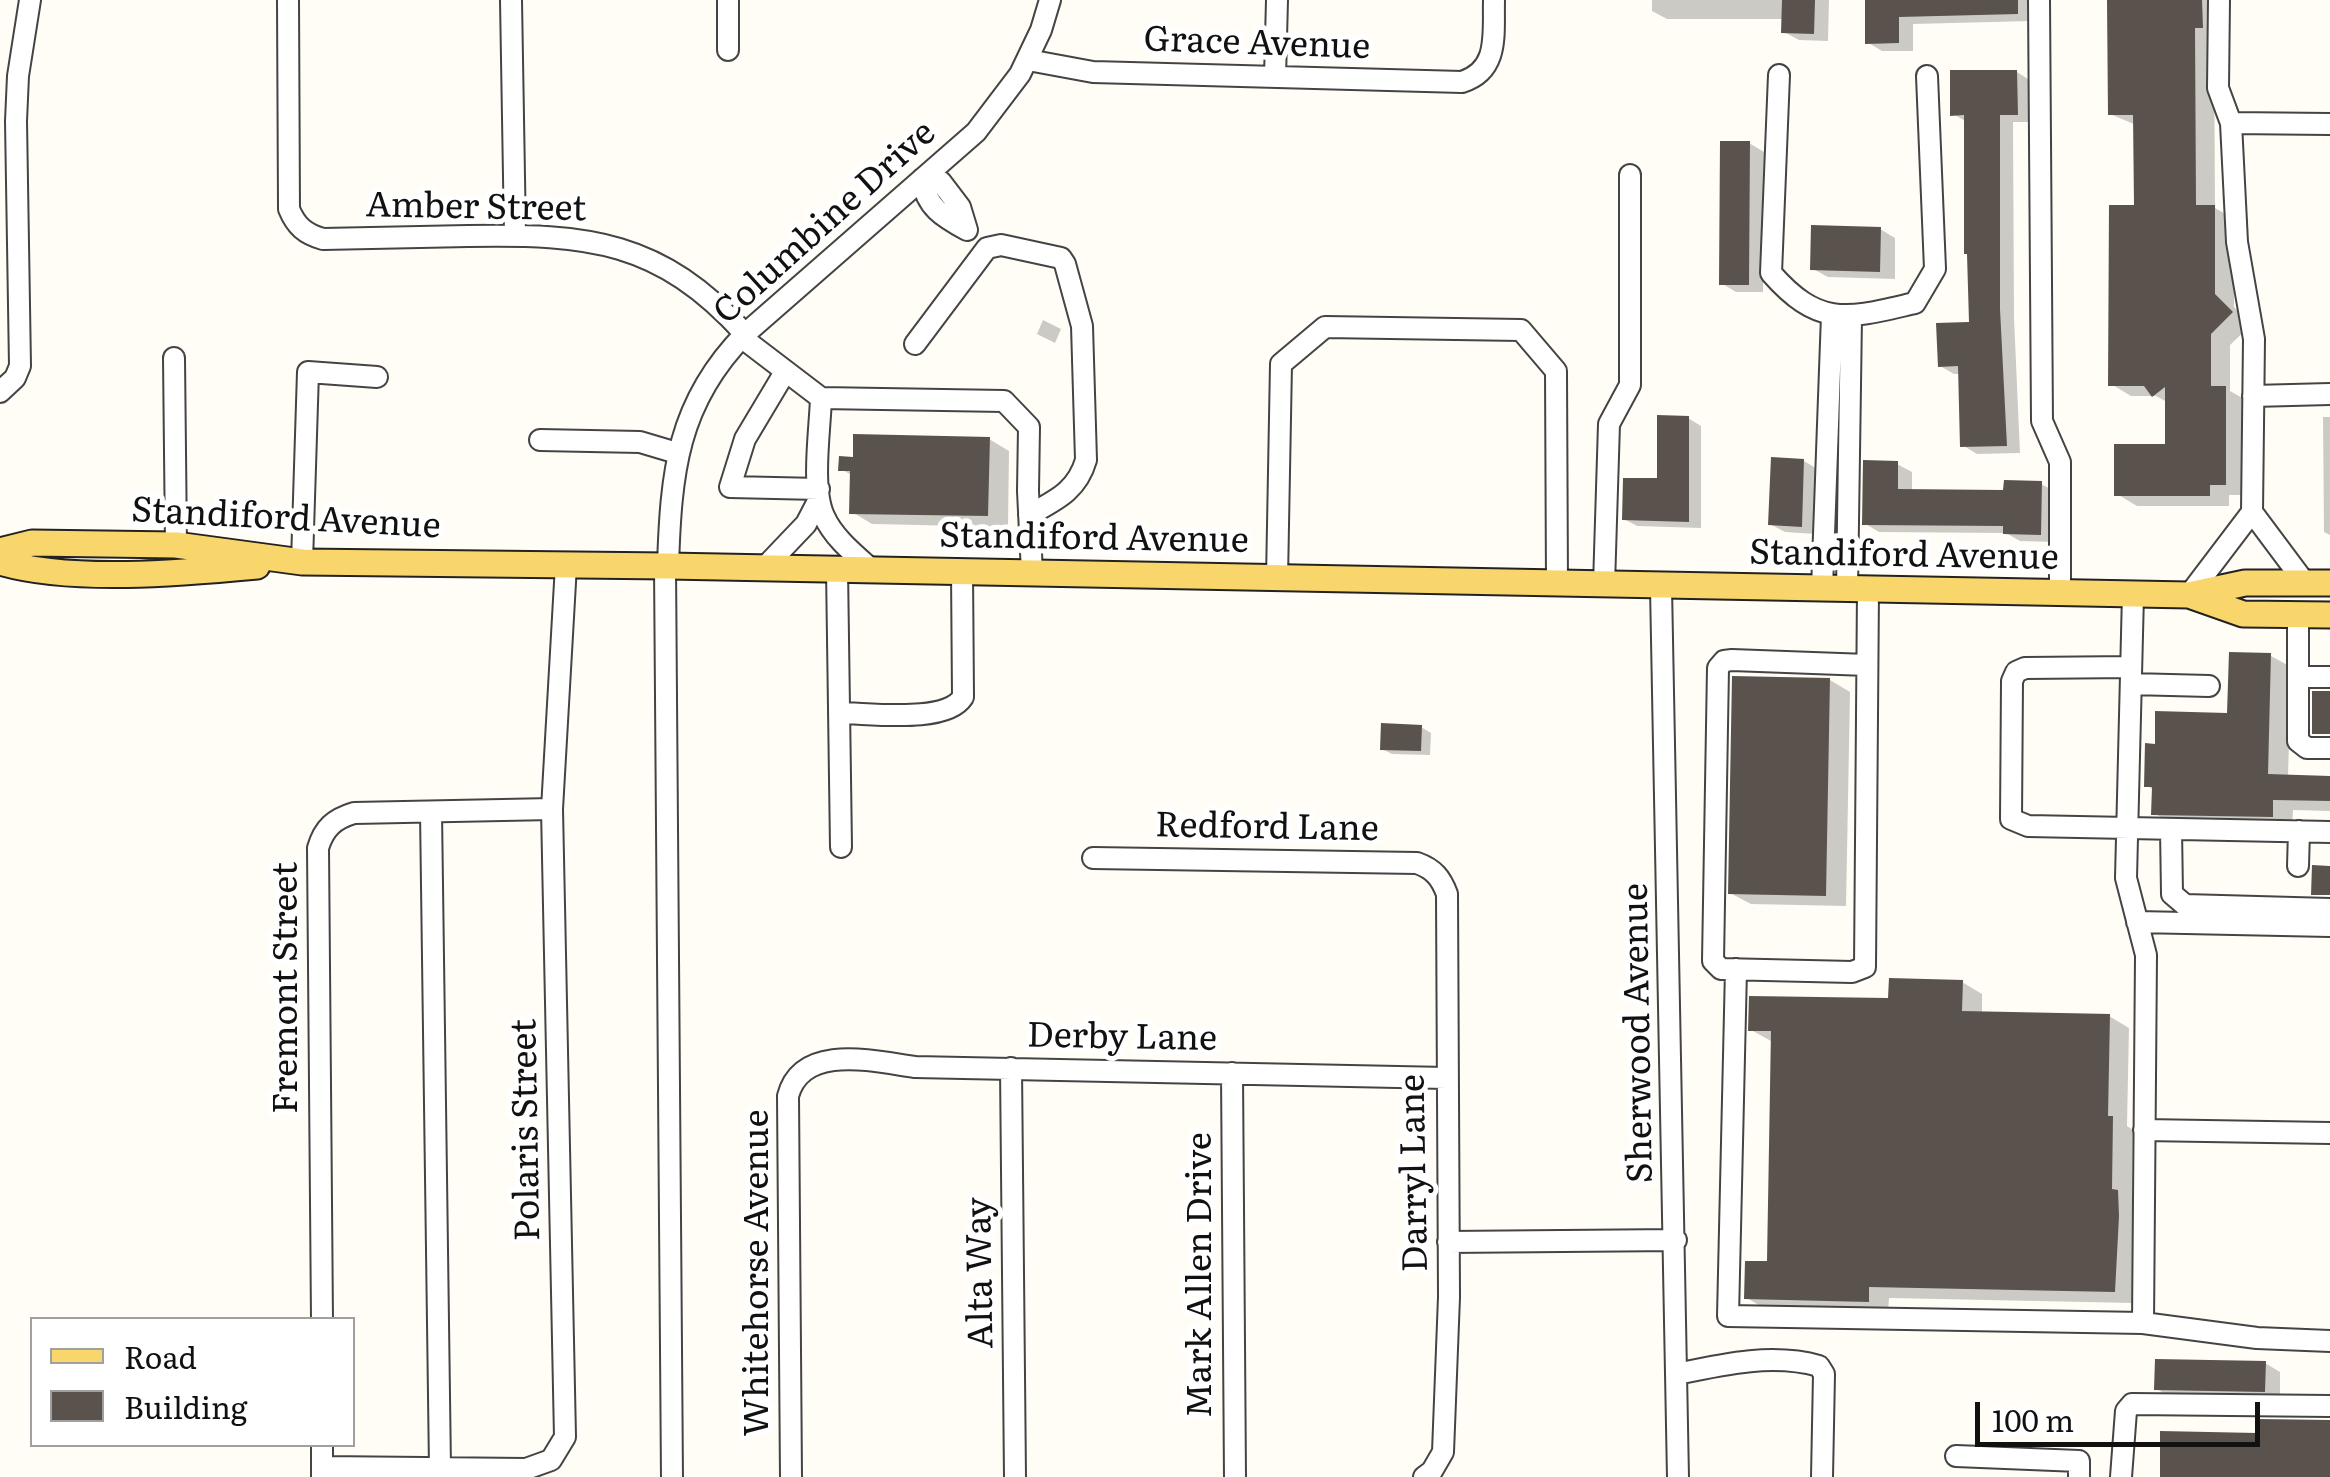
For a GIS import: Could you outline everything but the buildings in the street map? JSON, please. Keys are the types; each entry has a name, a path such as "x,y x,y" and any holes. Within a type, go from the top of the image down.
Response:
{"main road":[{"name":"Standiford Avenue","path":"0,550 32,543 176,545 302,562 2189,595 2246,583 2318,583"},
{"path":"0,562 30,571 181,574 302,562"},
{"name":"Standiford Avenue","path":"2189,595 2243,614 2330,616"}],"street":[{"path":"5,388 20,366 16,121 18,76 30,0"},
{"name":"Amber Street","path":"288,0 289,208 300,228 322,239 516,235 594,241 658,263 689,281 720,307 743,335 820,398"},
{"path":"512,0 516,235"},
{"path":"728,0 728,50"},
{"name":"Columbine Drive","path":"672,1477 666,566 670,491 677,452 700,394 743,335 976,132 1001,102 1028,60 1050,0"},
{"path":"1276,77 1277,0"},
{"name":"Grace Avenue","path":"1028,60 1094,72 1462,82 1482,72 1493,53 1494,0"},
{"path":"2039,0 2042,421 2060,462 2060,593"},
{"path":"2189,595 2252,512 2254,339 2237,242 2231,123 2218,88 2218,0"},
{"path":"1779,75 1771,274 1794,300 1842,316 1915,303 1936,269 1927,76"},
{"path":"2231,123 2330,124"},
{"path":"1604,586 1609,424 1630,385 1630,175"},
{"path":"922,178 925,196 946,219 988,248"},
{"path":"915,344 988,248 1001,245 1061,258 1082,326 1086,460 1080,478 1065,496 1029,514"},
{"path":"1842,316 1846,590 1867,664 1865,966 1852,972 1721,969 1713,960 1718,668 1724,661 1732,660 1867,664"},
{"path":"1278,578 1281,364 1325,327 1522,330 1556,371 1557,584"},
{"path":"174,358 176,545"},
{"path":"302,562 308,372 377,376"},
{"path":"785,372 745,439 730,487 819,494"},
{"path":"2253,396 2330,394"},
{"path":"871,569 824,518 819,494 820,398 1004,401 1029,426 1032,573"},
{"path":"540,440 640,442 677,452"},
{"path":"766,568 806,524 819,494"},
{"path":"2252,512 2318,583"},
{"name":"Polaris Street","path":"322,1472 539,1466 554,1456 565,1437 552,809 566,565"},
{"path":"837,569 842,847"},
{"path":"839,713 934,713 951,710 958,704 963,697 962,572"},
{"name":"Sherwood Avenue","path":"1661,587 1678,1477"},
{"path":"2133,594 2126,878 2146,956 2143,1322"},
{"path":"2298,616 2298,740 2307,748 2330,748"},
{"path":"2209,686 2131,675 2025,668 2016,672 2012,682 2011,819 2028,826 2330,832"},
{"path":"2298,677 2330,678"},
{"name":"Fremont Street","path":"322,1317 318,848 322,835 340,817 354,813 552,809"},
{"path":"431,812 440,1468"},
{"path":"2171,829 2172,894 2185,906 2330,909"},
{"path":"2298,866 2299,832"},
{"name":"Redford Lane","path":"1093,858 1417,863 1437,874"},
{"name":"Darryl Lane","path":"1428,1474 1443,1452 1448,1242 1447,894 1437,874"},
{"path":"2137,922 2330,926"},
{"path":"1736,969 1728,1316 2143,1322 2256,1338 2330,1341"},
{"name":"Derby Lane","path":"800,1072 828,1061 1446,1078"},
{"name":"Alta Way","path":"1012,1068 1016,1477"},
{"name":"Whitehorse Avenue","path":"791,1477 788,1096 800,1072"},
{"name":"Mark Allen Drive","path":"1232,1074 1235,1477"},
{"path":"2144,1130 2330,1132"},
{"path":"1448,1242 1676,1240"},
{"path":"1677,1374 1743,1360 1820,1366 1824,1374 1822,1477"},
{"path":"2121,1477 2126,1410 2132,1404 2330,1406"},
{"path":"1956,1456 2079,1461 2079,1477"}]}
